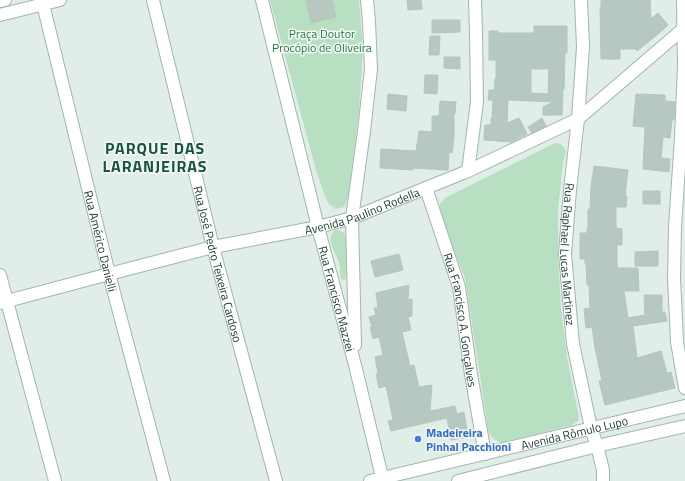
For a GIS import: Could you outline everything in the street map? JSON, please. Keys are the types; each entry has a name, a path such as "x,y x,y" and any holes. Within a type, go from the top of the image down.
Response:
{"street":[{"path":"0,1 5,0"},
{"path":"0,15 43,2 60,0"},
{"name":"Rua José Pedro Teixeira Cardoso","path":"153,0 213,247 276,481"},
{"name":"Rua Francisco Mazzei","path":"262,0 318,227 355,365 382,480"},
{"path":"355,365 352,218 371,69 370,21 367,0"},
{"path":"468,171 477,102 475,0"},
{"name":"Rua Raphael Lucas Martinez","path":"581,0 582,47 578,119 565,254 573,344 590,428 602,470 603,481"},
{"path":"683,0 684,65 675,226 674,278 677,342 685,388"},
{"name":"Rua Américo Danielli","path":"43,2 109,274 164,481"},
{"name":"Avenida Paulino Rodella","path":"3,302 213,247 318,227 352,218 468,171 578,119 683,29"},
{"name":"Rua Francisco A. Gonçalves","path":"426,188 459,287 471,374 485,454"},
{"path":"0,275 3,302 55,481"},
{"name":"Avenida Rômulo Lupo","path":"370,481 382,480 685,406"},
{"name":"Avenida Rômulo Lupo","path":"458,481 596,446 685,426"}],"green space":[{"name":"Praça Doutor Procópio de Oliveira","path":"270,0 359,0 363,50 359,111 348,198 344,207 336,209 329,204 325,196 316,170"},
{"path":"557,143 563,146 566,151 563,163 558,210 558,260 561,308 567,357 579,418 578,421 572,425 501,443 493,438 488,429 465,278 439,212 439,208 445,198"},
{"path":"336,230 343,232 346,238 346,279 344,280 341,279 340,265 331,241 331,237"}],"building":[{"path":"306,0 332,0 336,17 311,23"},
{"path":"407,0 421,0 422,9 408,10"},
{"path":"601,0 650,0 651,19 658,13 668,25 637,51 636,49 620,49 620,59 601,59"},
{"path":"432,20 460,20 460,32 432,33"},
{"path":"534,26 567,26 567,53 565,53 562,115 543,115 543,107 553,102 508,100 507,123 519,118 527,134 511,142 484,140 485,125 491,125 491,118 492,119 493,100 488,100 489,90 494,90 496,79 496,60 489,60 489,31 498,31 498,33 534,33","holes":["531,69 549,69 548,94 531,93"]},
{"path":"430,36 440,36 439,55 429,55"},
{"path":"444,57 460,57 460,69 444,68"},
{"path":"425,75 438,75 437,94 424,93"},
{"path":"388,94 407,96 406,111 387,109"},
{"path":"636,94 665,95 665,101 675,102 674,120 672,120 670,138 663,137 661,158 670,159 669,172 643,169 645,127 633,126"},
{"path":"440,101 456,102 454,114 454,137 452,153 449,152 448,170 380,168 381,149 416,151 419,131 432,132 432,116 439,116"},
{"path":"542,118 546,126 532,133 528,127"},
{"path":"594,166 628,170 625,196 627,196 626,207 616,207 616,228 622,229 622,245 617,245 617,268 638,268 639,291 624,291 628,318 645,315 644,295 662,295 662,312 665,312 667,321 633,326 637,358 661,351 667,373 671,372 675,388 605,405 599,381 602,381 592,327 586,328 584,309 590,308 589,285 587,285 585,259 580,259 580,233 587,233 588,209 590,209"},
{"path":"643,191 660,191 660,204 643,204"},
{"path":"658,251 658,266 635,266 635,252"},
{"path":"399,254 403,270 375,277 371,261"},
{"path":"409,285 408,300 412,299 412,316 408,317 411,330 402,332 410,366 414,365 419,387 432,385 430,411 455,406 457,414 464,412 468,437 451,440 447,418 391,431 388,421 393,420 386,386 379,388 376,374 378,373 375,357 383,355 379,337 373,339 369,317 376,315 374,308 378,308 376,293"}],"place":[{"name":"Madeireira Pinhal Pacchioni","path":"418,439"}],"district":[{"name":"PARQUE DAS LARANJEIRAS","path":"155,157"}]}
